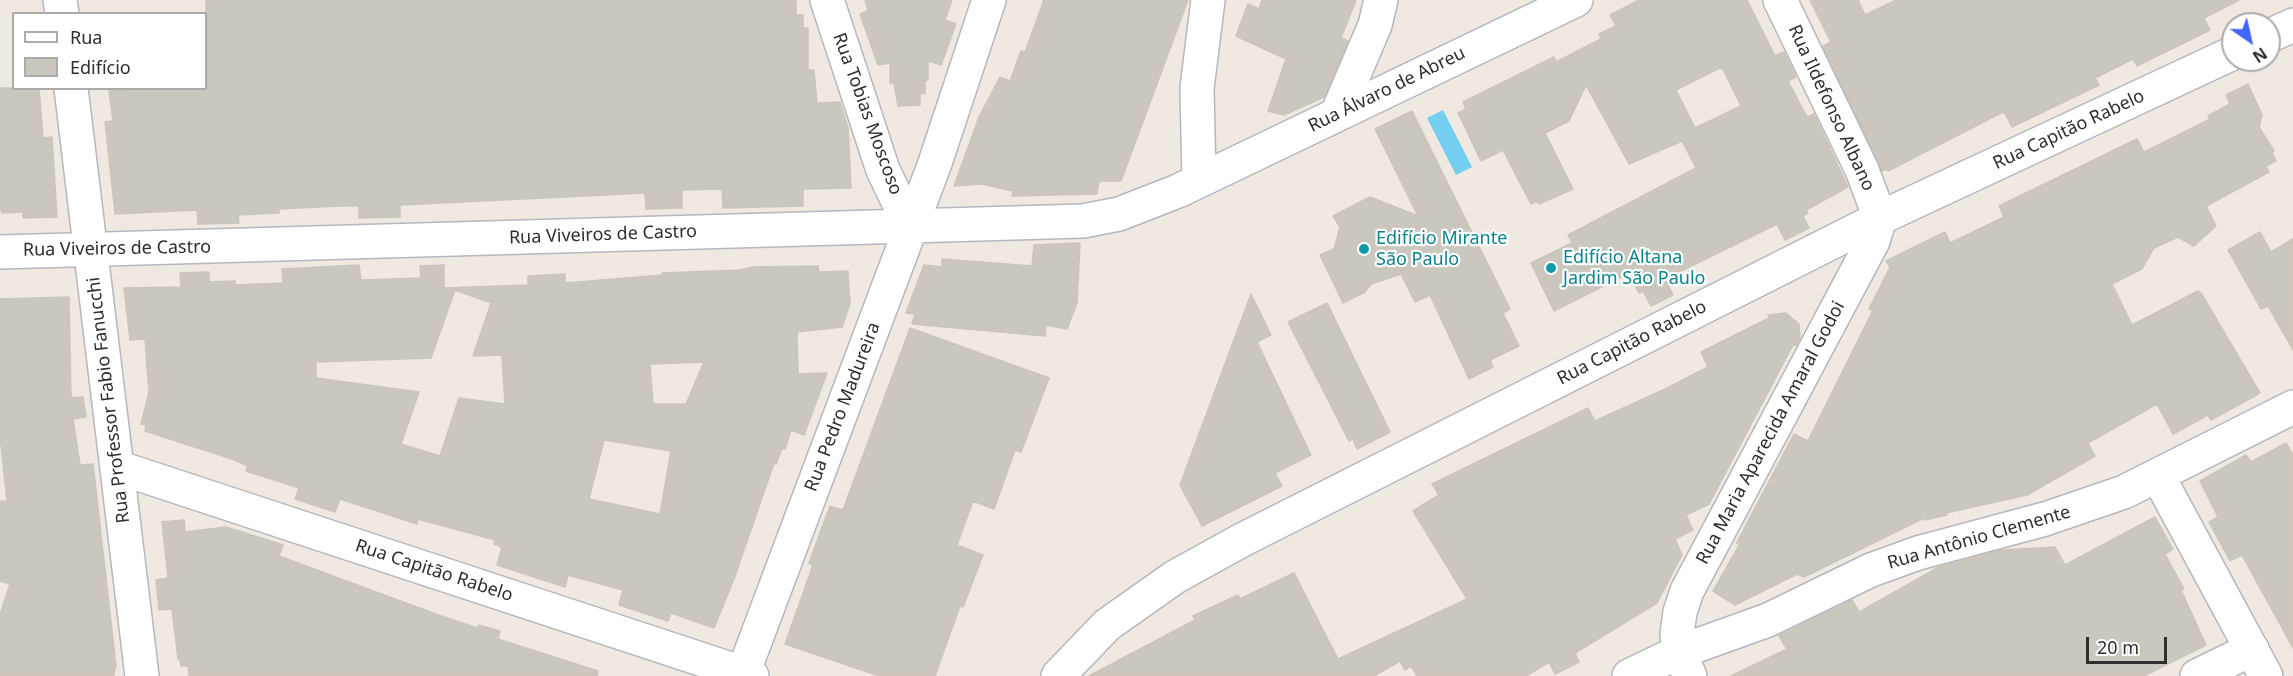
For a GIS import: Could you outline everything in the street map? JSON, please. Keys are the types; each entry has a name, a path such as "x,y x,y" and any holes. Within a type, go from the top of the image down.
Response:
{"street":[{"name":"Rua Tobias Moscoso","path":"827,0 883,170 910,226"},
{"name":"Rua Pedro Madureira","path":"745,675 910,226 989,0"},
{"path":"1199,180 1197,88 1208,0"},
{"path":"1337,114 1375,25 1381,0"},
{"name":"Rua Álvaro de Abreu","path":"1199,180 1576,0"},
{"name":"Rua Ildefonso Albano","path":"1780,0 1862,170 1880,218"},
{"name":"Rua Capitão Rabelo","path":"1058,676 1107,625 1175,577 1232,545 1880,218 2221,59"},
{"name":"Rua Professor Fabio Fanucchi","path":"71,90 142,676"},
{"name":"Rua Pedro Madureira","path":"883,170 901,167 917,159 942,137"},
{"name":"Rua Viveiros de Castro","path":"0,252 1083,221 1119,214 1149,204 1199,180"},
{"name":"Rua Maria Aparecida Amaral Godoi","path":"1684,664 1677,634 1680,612 1687,591 1873,241 1880,218"},
{"name":"Rua Antônio Clemente","path":"1629,676 1684,664 1871,570 1918,553 2088,506 2158,476 2293,407"},
{"name":"Rua Capitão Rabelo","path":"117,467 745,675"},
{"path":"2158,476 2259,662 2197,676"}],"water":[{"path":"1443,110 1472,167 1456,175 1427,118"}],"building":[{"path":"206,0 796,0 796,15 803,15 803,28 808,28 808,70 814,70 817,103 840,102 848,128 851,188 803,189 803,206 723,208 722,189 682,190 682,208 646,209 645,193 400,205 400,217 359,218 359,206 279,209 279,213 238,215 239,223 198,224 197,210 115,214 105,122 113,121 109,91 207,90"},
{"path":"865,0 952,0 945,20 956,24 941,65 928,61 928,80 925,80 925,94 920,93 920,105 898,106 894,83 890,83 890,63 878,65 860,14 868,11"},
{"path":"1044,0 1188,0 1121,181 1099,181 1097,194 1012,196 1013,191 981,184 954,186 979,117 1000,77 1010,81 1021,51 1025,52"},
{"path":"1262,0 1356,0 1341,38 1348,41 1324,97 1284,115 1268,111 1286,59 1236,36 1248,4 1259,9"},
{"path":"1639,0 1747,0 1775,56 1784,52 1796,77 1788,81 1807,117 1814,114 1848,187 1806,210 1808,213 1803,216 1809,228 1785,240 1777,224 1665,279 1673,295 1651,306 1643,291 1639,293 1629,273 1554,311 1531,263 1572,243 1568,235 1696,168 1682,141 1629,164 1586,85 1569,121 1545,133 1573,189 1539,204 1537,201 1531,204 1503,150 1481,161 1458,113 1466,109 1463,102 1554,57 1556,62 1601,39 1599,34 1616,26 1610,15","holes":["1722,67 1741,106 1695,128 1676,90"]},
{"path":"1810,0 1858,0 1865,15 1896,0 2239,0 2204,18 2210,30 2137,66 2133,59 2095,78 2099,85 2012,127 2005,113 2001,113 1888,171 1887,169 1882,171 1823,46 1831,42"},
{"path":"2248,84 2262,115 2259,127 2274,151 2272,153 2276,161 2266,166 2269,172 2206,206 2216,226 2194,246 2178,237 2154,248 2142,269 2112,284 2132,325 2198,291 2201,293 2260,393 2211,420 2208,415 2173,434 2157,404 2088,443 2095,456 2027,495 1925,520 1924,518 1804,577 1797,574 1735,605 1713,591 1742,540 1736,544 1794,434 1808,441 1873,310 1869,309 1890,267 1886,261 1945,232 1950,243 2004,217 1999,206 2137,139 2144,152 2210,119 2208,116 2230,104 2226,95"},
{"path":"0,88 39,90 43,138 52,137 57,217 23,218 23,212 2,213 0,208"},
{"path":"1412,111 1510,309 1503,313 1519,346 1490,360 1493,367 1469,379 1430,295 1415,302 1401,274 1371,284 1365,292 1343,303 1320,255 1334,249 1340,227 1333,216 1370,197 1418,216 1375,129"},
{"path":"2260,232 2271,252 2293,239 2293,350 2268,306 2261,309 2228,250"},
{"path":"1080,243 1077,303 1067,329 1046,325 1045,336 912,324 915,314 906,313 924,265 942,267 942,259 1032,266 1034,245"},
{"path":"359,265 361,280 421,278 420,266 444,265 444,288 528,285 528,276 565,274 565,283 662,275 662,273 740,270 753,267 818,266 819,272 848,271 850,304 842,327 797,332 798,374 827,373 804,435 791,430 785,449 782,448 776,464 774,463 734,579 714,628 671,613 668,621 619,605 623,590 568,575 565,587 497,565 502,547 494,544 495,540 418,519 417,524 340,499 335,512 295,499 299,488 246,471 248,466 232,459 145,431 146,425 141,424 149,392 145,339 130,340 124,288 181,287 180,273 209,272 209,282 235,281 235,285 283,283 282,269","holes":["455,290 491,303 473,356 502,355 505,404 459,398 440,456 401,444 419,392 316,378 316,362 431,358","704,362 686,404 653,404 650,364","604,440 671,451 660,514 589,499"]},
{"path":"1251,294 1271,335 1257,342 1311,455 1275,473 1282,486 1202,526 1180,485"},
{"path":"69,297 71,398 83,397 86,417 73,419 80,465 93,464 116,666 113,676 0,676 0,614 10,584 0,581 0,501 7,501 0,436 0,299"},
{"path":"1327,303 1390,432 1357,449 1353,439 1349,441 1288,322"},
{"path":"1786,313 1799,324 1800,338 1796,346 1793,345 1709,504 1686,515 1693,530 1675,539 1682,555 1657,603 1575,653 1579,662 1555,674 1549,662 1526,676 1417,676 1411,666 1405,670 1400,661 1374,676 1089,676 1195,620 1193,616 1238,595 1240,599 1294,573 1338,659 1467,599 1413,511 1439,495 1432,484 1588,408 1595,421 1665,389 1708,367 1701,352 1769,318 1768,315"},
{"path":"910,328 1049,378 1021,452 1015,450 994,509 973,501 957,545 983,555 963,607 960,606 935,676 879,676 785,644 813,565 809,563 830,506 843,510"},
{"path":"2286,443 2293,455 2293,648 2242,555 2230,561 2209,522 2218,517 2200,481 2246,455 2251,462"},
{"path":"2155,517 2173,549 2165,554 2184,589 2181,590 2206,645 2144,676 1731,676 1787,649 1779,636 1852,600 1859,612 1939,567 2002,550 2055,547 2065,565"},
{"path":"184,520 185,532 226,527 283,545 279,556 441,616 478,628 479,625 500,631 498,639 598,671 597,676 189,676 188,666 181,666 180,659 178,659 172,609 159,610 156,580 168,578 162,522"}],"place":[{"name":"Edifício Mirante São Paulo","path":"1364,249"},
{"name":"Edifício Altana Jardim São Paulo","path":"1551,268"}]}
